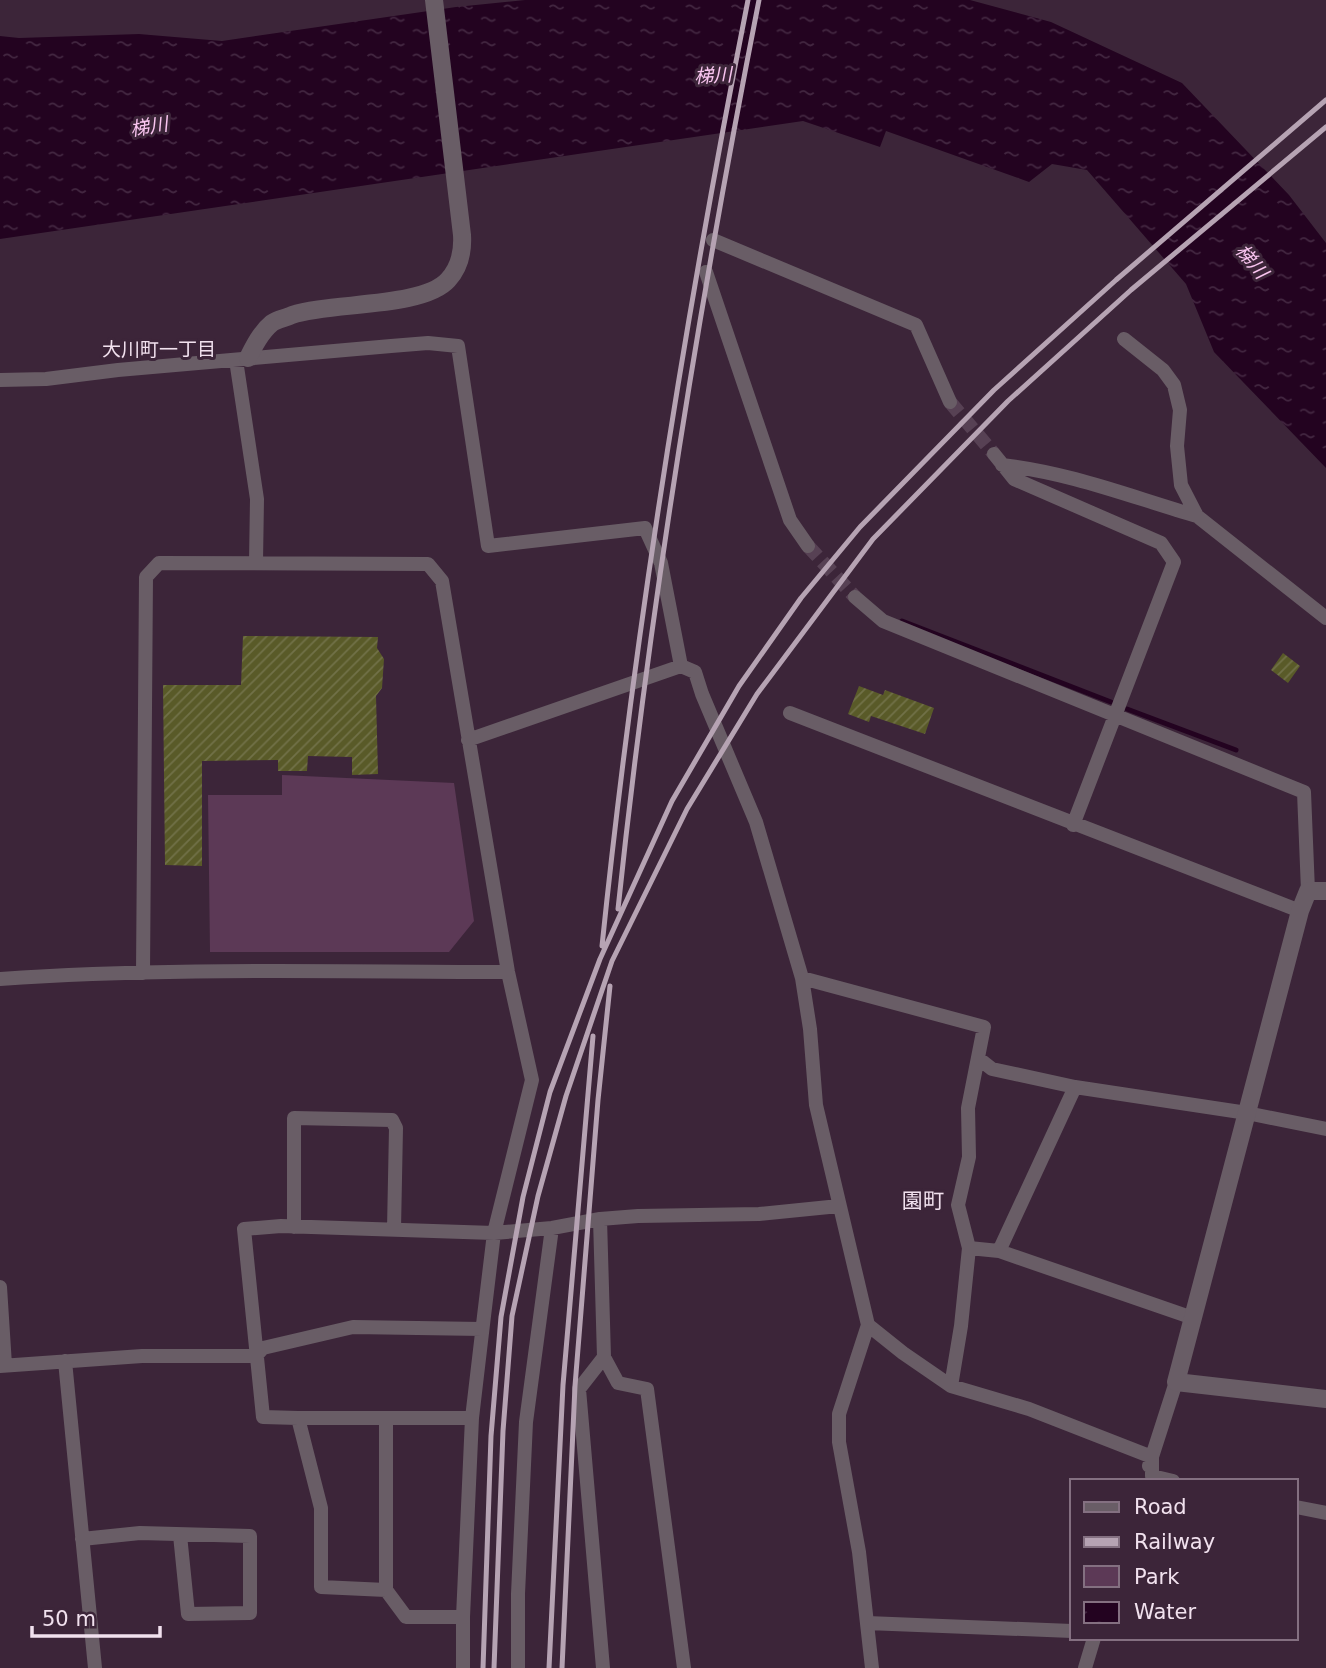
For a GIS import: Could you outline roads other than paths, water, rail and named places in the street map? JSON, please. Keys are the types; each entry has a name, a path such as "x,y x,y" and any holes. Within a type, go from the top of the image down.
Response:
{"street":[{"path":"256,562 257,499 242,359 273,322 323,308 426,294 447,281 458,264 462,235 434,0"},
{"path":"713,240 916,325 950,402"},
{"path":"706,272 790,520 808,547"},
{"path":"1124,339 1163,370 1174,385 1180,410 1177,446 1181,485 1197,516"},
{"path":"0,380 46,379 391,345 428,343 458,346 488,546 645,528 661,563 681,666"},
{"path":"1073,825 1174,562 1161,543 1014,479 998,459 1090,481 1197,516 1326,618"},
{"path":"143,973 146,577 159,563 428,564 442,581 508,972 532,1080 495,1233 482,1329 472,1418 463,1668"},
{"path":"855,597 883,621 1304,792 1317,891 1300,911 1176,1382 1146,1479"},
{"path":"468,740 681,666 695,672 756,822 802,978 810,1029 816,1105 868,1325 839,1414 839,1442 859,1552 872,1668"},
{"path":"790,713 1300,911"},
{"path":"0,979 143,973 508,972"},
{"path":"802,978 984,1027 968,1108 969,1157 958,1205 969,1248 961,1326 951,1386"},
{"path":"978,1058 992,1069 1075,1087 1247,1113 1326,1129"},
{"path":"999,1251 1075,1087"},
{"path":"294,1227 294,1118 378,1119 392,1120 396,1128 394,1229"},
{"path":"472,1418 263,1417 244,1229 294,1227 495,1233 638,1216 759,1214 839,1206"},
{"path":"600,1219 604,1357 618,1383 646,1389 684,1668"},
{"path":"517,1668 526,1422 552,1228"},
{"path":"969,1248 999,1251 1193,1318"},
{"path":"0,1287 3,1365 142,1356 256,1356 263,1348 354,1326 482,1329"},
{"path":"868,1325 951,1386 1029,1409 1152,1457"},
{"path":"603,1668 579,1389 604,1357"},
{"path":"65,1362 94,1668"},
{"path":"1176,1382 1326,1399"},
{"path":"298,1418 321,1508 321,1587 386,1590"},
{"path":"386,1418 386,1590 406,1617 463,1617"},
{"path":"1152,1457 1152,1476 1165,1479"},
{"path":"1298,1507 1326,1513"},
{"path":"82,1539 140,1533 250,1536 250,1614 188,1614 180,1535"},
{"path":"867,1623 1070,1631"},
{"path":"1085,1668 1093,1640"}],"water":[{"name":"梯川","path":"525,0 970,0 1051,22 1182,83 1289,195 1326,243 1326,468 1214,352 1186,284 1087,170 1052,164 1029,182 886,131 880,147 803,121 0,239 0,36 19,38 139,34 222,41 456,7"}],"waterway":[{"path":"902,621 1111,702"},
{"path":"1127,709 1236,750"}],"tunnel":[{"path":"950,402 994,454"},
{"path":"808,546 855,597"}],"railway":[{"path":"602,946 630,708 664,471 725,117 748,0"},
{"path":"618,909 645,681 678,453 759,0"},
{"path":"483,1668 491,1436 501,1317 523,1197 550,1092 600,959 672,801 739,686 801,598 860,527 994,390 1116,280 1326,100"},
{"path":"494,1668 503,1431 512,1316 538,1196 566,1096 612,961 687,809 757,694 873,539 1008,401 1131,290 1326,127"},
{"path":"562,1668 575,1386 610,986"},
{"path":"549,1668 563,1385 593,1036"}],"district":[{"name":"大川町一丁目","path":"159,349"},
{"name":"園町","path":"923,1201"}]}
